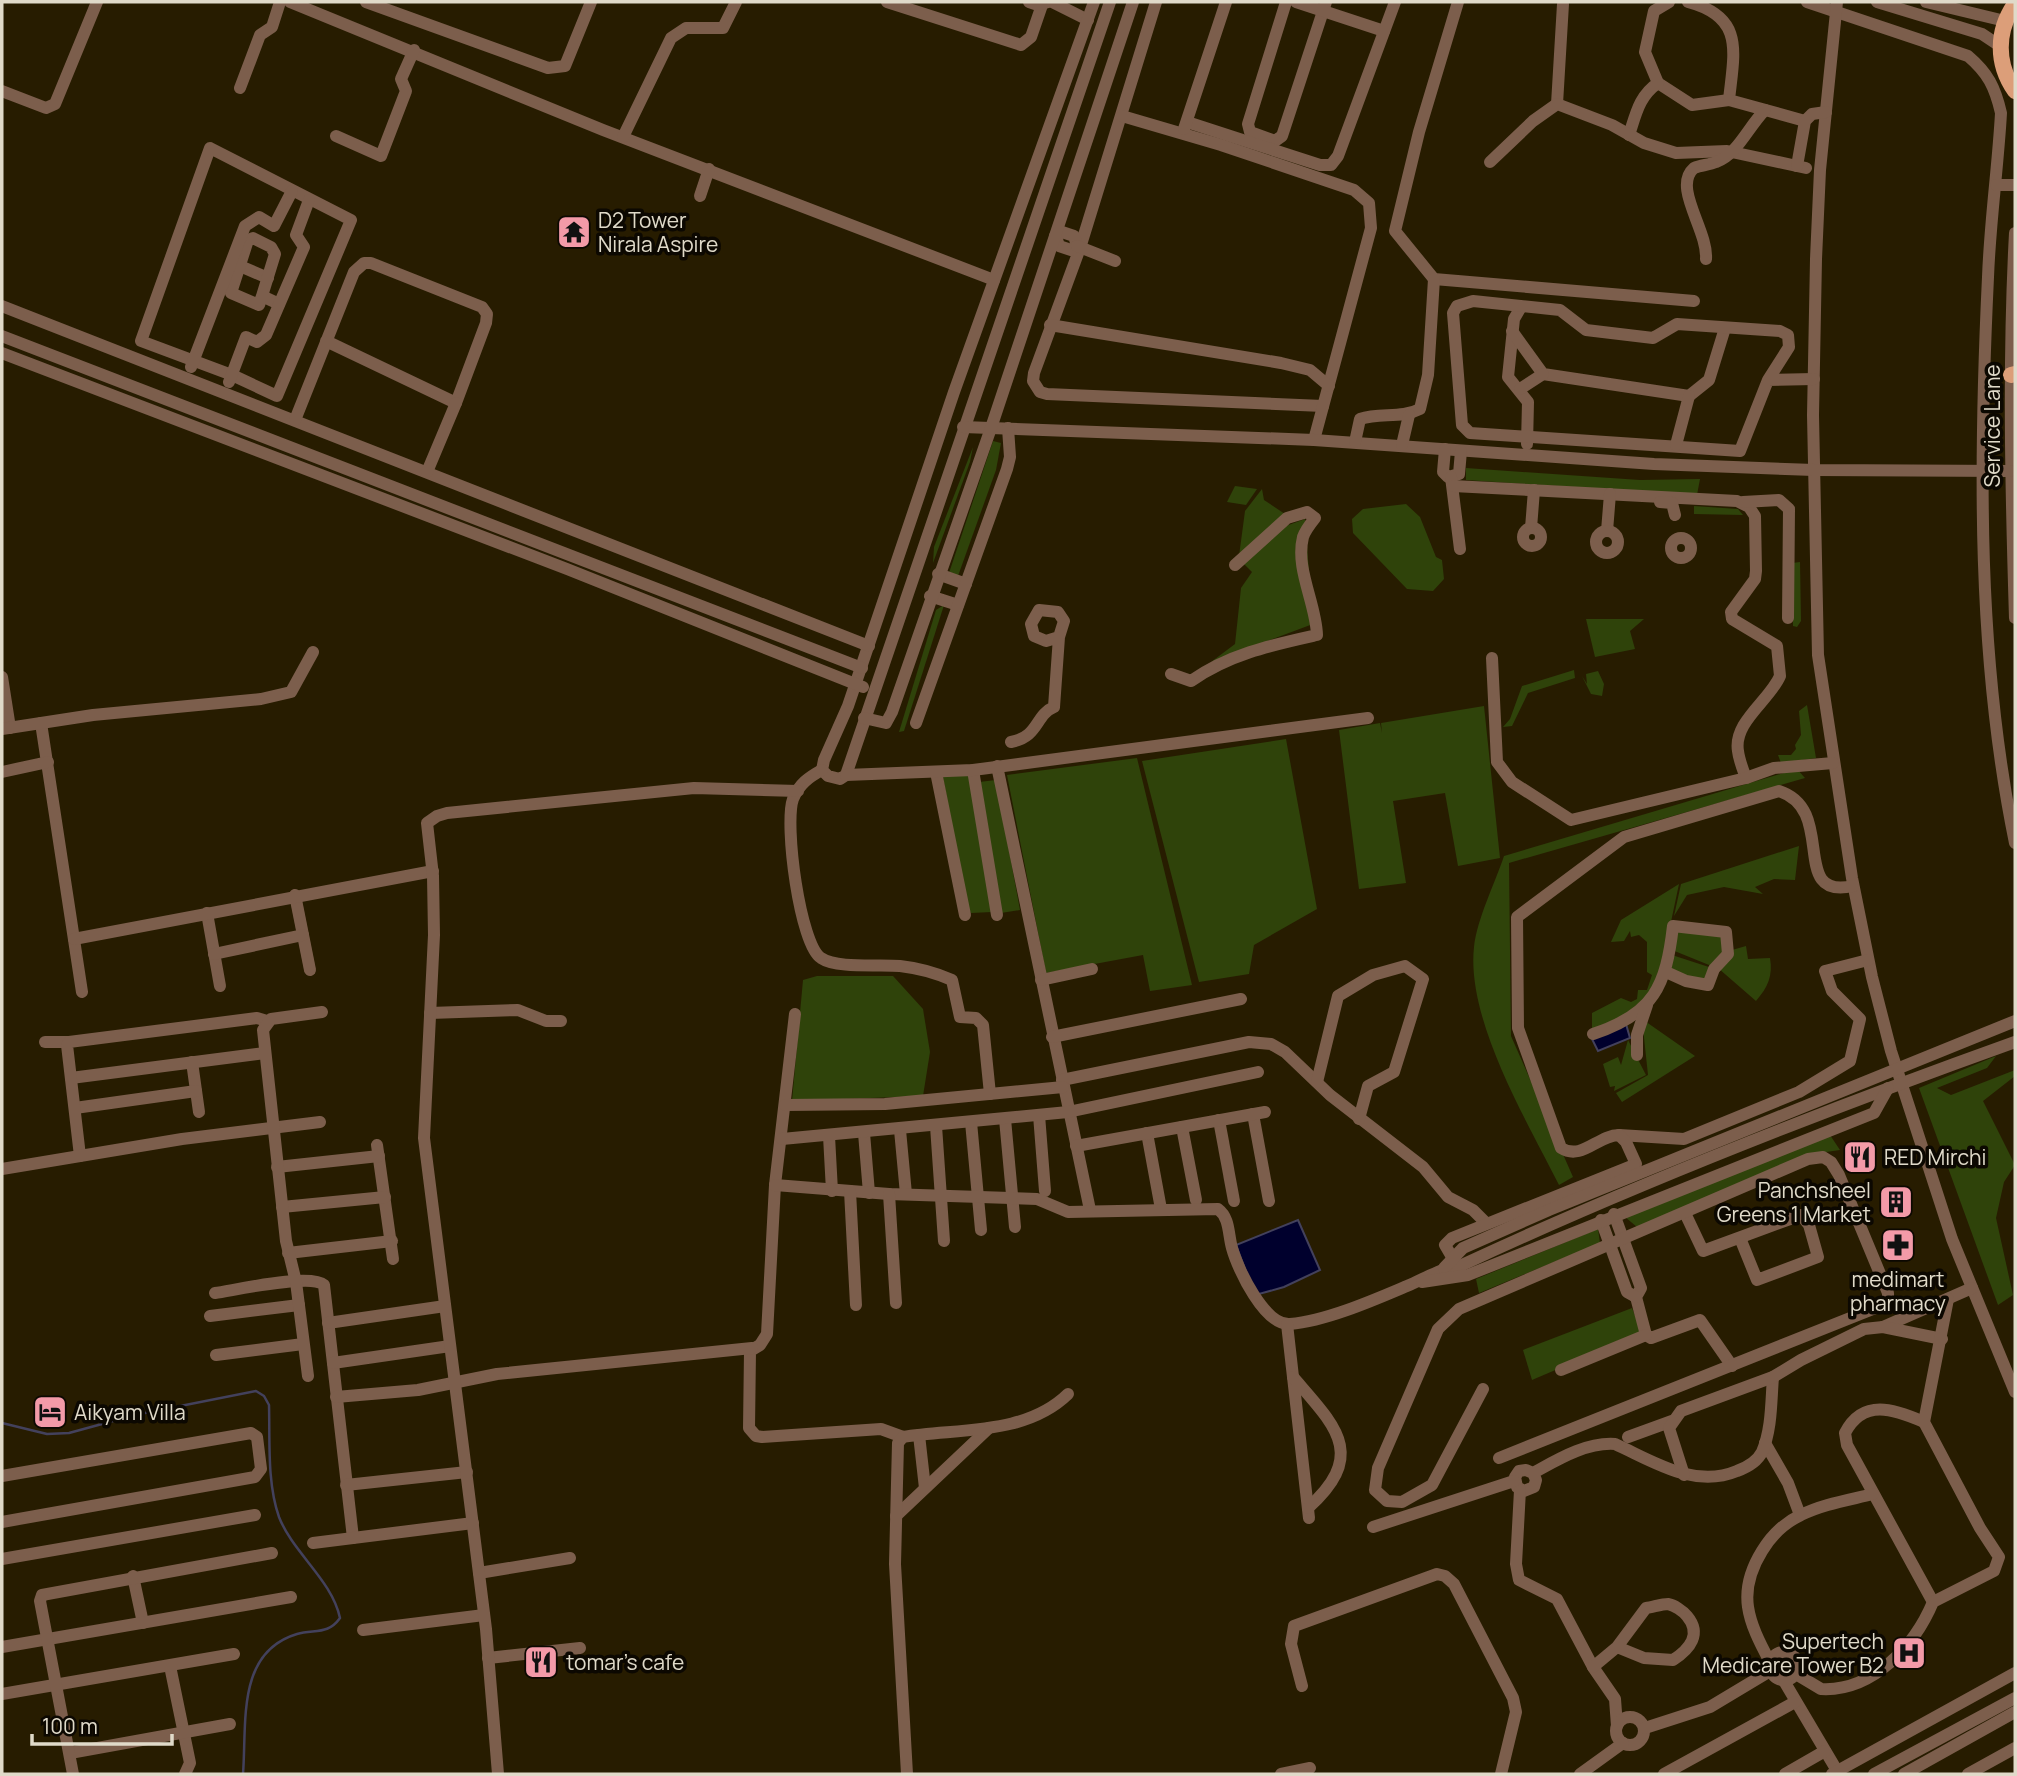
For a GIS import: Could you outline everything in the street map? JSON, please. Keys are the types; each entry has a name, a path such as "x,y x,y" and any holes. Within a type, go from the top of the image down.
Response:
{"main road":[{"path":"2013,4 2005,21 2000,46 2006,75 2015,91"}],"street":[{"path":"2,91 46,108 55,104 97,2"},
{"path":"240,88 260,35 272,27 280,2"},
{"path":"290,2 414,50 623,137 994,280"},
{"path":"378,4 548,68 565,66 591,2"},
{"path":"623,137 671,38 682,29 723,28 736,2"},
{"path":"887,2 1021,45 1031,37 1047,3"},
{"path":"1029,2 1047,3 1088,20"},
{"path":"846,775 1110,2"},
{"path":"864,718 881,723 888,720 991,428 1133,2"},
{"path":"1156,2 1079,247 1034,373 1037,388 1047,394 1323,406"},
{"path":"1185,127 1226,2"},
{"path":"1286,2 1248,124 1250,132 1275,141 1282,135 1324,7"},
{"path":"1296,2 1324,7 1384,31"},
{"path":"1122,116 1185,127 1320,165 1331,164 1338,156 1395,2"},
{"path":"1355,442 1360,419 1372,415 1409,415 1420,409 1428,375 1434,279 1395,231 1419,132 1458,2"},
{"path":"1669,2 1654,11 1645,52 1658,83 1692,105 1729,100 1805,121"},
{"path":"1688,2 1709,7 1729,28 1735,42 1729,100"},
{"path":"1807,2 1838,7 1968,56 1985,70 1995,89 2001,113 1988,274 1984,470 1987,622 2006,795 2015,843"},
{"path":"1877,2 1982,34 2000,46"},
{"path":"1926,2 2005,21"},
{"path":"990,1094 983,1026 976,1018 960,1017 952,980 900,966 826,961 812,949 791,839 793,800 808,778 822,770 862,668 994,280 1088,20 1090,3"},
{"path":"1557,104 1563,4"},
{"path":"1838,7 1820,170 1814,379 1818,655 1853,886 1868,960 1896,1065 1895,1085 1952,1239 2015,1392"},
{"path":"336,136 381,156 406,91 400,82 414,50"},
{"path":"1629,135 1639,103 1647,90 1658,83"},
{"path":"1557,104 1676,153 1734,152 1801,167 1805,121 1812,114 1826,112"},
{"path":"1490,162 1533,121 1557,104"},
{"path":"1706,259 1702,228 1686,192 1685,181 1694,168 1717,162 1734,152 1765,110"},
{"path":"1185,127 1354,190 1370,203 1371,228 1314,440"},
{"path":"215,149 309,200 351,220 277,396 232,374 141,341 208,150 215,149"},
{"path":"700,196 709,169"},
{"path":"1996,185 2015,185"},
{"path":"1027,189 1042,197"},
{"path":"274,226 292,191"},
{"path":"296,235 309,200"},
{"path":"187,378 246,226 258,218 296,235 304,247 262,340 257,342 246,337 225,393"},
{"name":"Service Lane","path":"2015,233 2010,471 2015,618"},
{"path":"1055,236 1059,246 1071,250 1079,247 1115,261"},
{"path":"253,238 271,247 275,254 259,305 231,293 240,266 248,240 253,238"},
{"path":"295,420 354,272 364,263 371,262 482,307 487,318 427,472"},
{"path":"240,266 268,278"},
{"path":"1434,279 1695,301"},
{"path":"262,296 279,304"},
{"path":"1473,300 1521,307 1560,310 1586,330 1653,338 1677,324 1780,331 1788,335 1789,347 1768,380 1740,451 1470,433 1464,430 1453,313 1457,306 1473,300"},
{"path":"2,306 869,646"},
{"path":"1521,307 1514,319 1508,377 1528,402 1525,455"},
{"path":"1050,326 1282,363 1310,370 1329,386"},
{"path":"1676,445 1689,396 1709,380 1726,328"},
{"path":"1512,331 1542,374"},
{"path":"2,336 862,668"},
{"path":"326,341 456,402"},
{"path":"2,353 567,569 873,691"},
{"path":"1520,389 1542,374 1689,396"},
{"path":"1768,380 1814,379"},
{"path":"1402,445 1409,415"},
{"path":"963,427 1355,442 1525,455 1814,470 2010,471"},
{"path":"916,723 1007,469 1010,446 1008,428"},
{"path":"1445,449 1443,472 1452,482 1460,549"},
{"path":"1452,482 1460,472 1461,451"},
{"path":"1452,482 1536,496 1683,498 1743,502 1779,500 1789,509 1788,618"},
{"path":"1531,528 1536,496"},
{"path":"1610,497 1672,503 1675,515"},
{"path":"1608,531 1610,497"},
{"path":"1680,538 1683,498"},
{"path":"1743,502 1755,516 1756,571 1755,579 1731,612 1732,619 1777,646 1780,667 1778,682 1743,729 1738,742 1737,751 1746,778"},
{"path":"1171,674 1191,681 1216,663 1317,635 1317,619 1304,575 1303,536 1315,518 1307,512 1287,518 1235,565"},
{"path":"911,580 934,585 965,584"},
{"path":"708,609 716,585"},
{"path":"934,585 958,605"},
{"path":"1011,742 1029,737 1048,710 1054,708 1059,637"},
{"path":"2,677 6,729 93,715 261,699 291,692 313,652"},
{"path":"1492,658 1497,762 1512,782 1571,820 1589,818 1746,778 1774,768 1833,763"},
{"path":"822,770 828,776 840,779 846,775 973,770 1368,718"},
{"path":"41,723 82,992"},
{"path":"2,772 47,762"},
{"path":"998,766 1052,1037 1090,1210"},
{"path":"973,770 997,915"},
{"path":"936,772 965,915"},
{"path":"498,1774 484,1615 424,1138 433,871 427,824 437,816 447,813 694,788 798,791"},
{"path":"1853,886 1838,889 1826,886 1819,876 1801,802 1779,791 1624,837 1517,917 1518,1028 1561,1148 1568,1153 1577,1152 1619,1135 1684,1139 1799,1091 1850,1061 1860,1019 1832,991 1825,971 1868,960"},
{"path":"74,939 295,895 433,871"},
{"path":"295,895 310,970"},
{"path":"206,913 220,986"},
{"path":"1637,1055 1637,1035 1642,1015 1666,972 1673,926 1726,932 1728,954 1714,970 1708,985 1686,981 1666,972"},
{"path":"214,954 303,935"},
{"path":"1317,1083 1338,996 1373,975 1405,966 1423,979 1394,1072 1368,1086 1360,1119"},
{"path":"1041,979 1092,969"},
{"path":"1052,1037 1241,999"},
{"path":"1593,1034 1618,1026 1651,1000"},
{"path":"430,1013 518,1010 546,1021 561,1021"},
{"path":"45,1042 69,1042 257,1018 267,1021 322,1012"},
{"path":"336,1397 391,1394 498,1374 752,1348 760,1345 767,1334 775,1185 795,1014"},
{"path":"267,1021 263,1030 277,1167 308,1376"},
{"path":"1448,1262 1447,1241 1486,1223 2015,1021"},
{"path":"69,1042 80,1156"},
{"path":"785,1105 885,1104 990,1094 1062,1084 1259,1042 1285,1052 1360,1119 1423,1167 1448,1197 1474,1210 1486,1223"},
{"path":"1551,1216 1595,1203 1895,1085 2015,1042"},
{"path":"71,1078 265,1053"},
{"path":"192,1062 199,1112"},
{"path":"1415,1283 1448,1262 1462,1265 1551,1216 1896,1065"},
{"path":"782,1139 1069,1112 1258,1072"},
{"path":"775,1185 869,1193 1037,1199 1068,1212 1218,1209 1223,1213 1232,1250 1259,1304 1270,1318 1287,1324 1307,1322 1415,1283 1468,1275 1614,1214 1874,1113 1895,1085"},
{"path":"75,1108 196,1091"},
{"path":"1076,1146 1259,1113 1269,1201"},
{"path":"1039,1115 1045,1191"},
{"path":"1005,1119 1015,1227"},
{"path":"1219,1120 1234,1201"},
{"path":"2,1169 320,1122"},
{"path":"971,1122 981,1230"},
{"path":"936,1126 944,1241"},
{"path":"1182,1127 1196,1200"},
{"path":"900,1130 906,1194"},
{"path":"864,1133 869,1193"},
{"path":"1147,1133 1161,1209"},
{"path":"1619,1135 1626,1142 1636,1164"},
{"path":"829,1136 832,1191"},
{"path":"277,1167 378,1150 393,1259"},
{"path":"1483,1389 1432,1485 1402,1502 1387,1501 1375,1490 1378,1468 1443,1323 1460,1309 1808,1159 1823,1157 1831,1162 1848,1194 1888,1293 1888,1303 1499,1458"},
{"path":"850,1191 856,1305"},
{"path":"889,1194 896,1303"},
{"path":"282,1207 385,1197"},
{"path":"1685,1213 1703,1251 1801,1215 1809,1225 1818,1257 1757,1280 1740,1238"},
{"path":"1614,1214 1616,1242"},
{"path":"1601,1220 1641,1288 1636,1297 1646,1335 1651,1338 1700,1320 1732,1366"},
{"path":"288,1252 392,1241"},
{"path":"215,1293 296,1282 323,1282 353,1538"},
{"path":"1628,1437 1671,1421 1681,1411 1773,1377 1834,1342 1864,1329 1883,1327 1972,1288"},
{"path":"1924,1422 1948,1299"},
{"path":"210,1316 299,1306"},
{"path":"328,1323 445,1307"},
{"path":"1287,1324 1293,1377 1309,1513 1340,1471 1341,1443 1328,1418 1293,1377"},
{"path":"1883,1327 1942,1339"},
{"path":"1561,1370 1646,1335"},
{"path":"216,1355 303,1344"},
{"path":"333,1363 450,1346"},
{"path":"752,1348 748,1421 756,1436 881,1429 903,1437 989,1428 1028,1418 1058,1403 1068,1394"},
{"path":"1373,1527 1517,1485 1534,1487 1536,1480 1533,1473 1561,1458 1605,1443 1615,1444 1684,1475 1717,1477 1730,1474 1753,1463 1765,1443 1773,1377"},
{"path":"1796,1674 1821,1689 1863,1680 1898,1657 1920,1628 1933,1602 1980,1581 1994,1571 1999,1557 1980,1528 1924,1422 1894,1409 1877,1408 1863,1412 1851,1422 1845,1433 1847,1445 1933,1602"},
{"path":"1671,1421 1670,1436 1684,1475"},
{"path":"896,1516 989,1428"},
{"path":"2,1476 251,1433 257,1437 261,1469 255,1477 2,1522"},
{"path":"919,1435 925,1488"},
{"path":"903,1437 898,1443 895,1563 906,1774"},
{"path":"1765,1443 1788,1483 1800,1515"},
{"path":"346,1485 467,1472"},
{"path":"1517,1485 1518,1580 1558,1599 1593,1667 1615,1699 1616,1736 1623,1743"},
{"path":"1873,1494 1800,1515 1780,1528 1765,1546 1746,1583 1746,1600 1757,1638 1775,1678 1784,1681 1836,1773 2015,1673"},
{"path":"2,1559 255,1514"},
{"path":"313,1543 473,1523"},
{"path":"73,1774 41,1595 133,1576 272,1553"},
{"path":"479,1573 570,1558"},
{"path":"1302,1686 1291,1644 1294,1626 1437,1574 1446,1576 1454,1584 1513,1698 1516,1712 1500,1774"},
{"path":"133,1576 143,1623"},
{"path":"2,1647 291,1597"},
{"path":"1593,1667 1617,1647 1646,1608 1670,1604 1685,1613 1695,1627 1695,1637 1689,1647 1673,1660 1644,1658 1617,1647"},
{"path":"363,1630 484,1615"},
{"path":"488,1658 580,1648"},
{"path":"2,1694 234,1654"},
{"path":"1645,1728 1710,1707 1770,1666 1776,1654 1790,1654 1796,1660 1796,1674"},
{"path":"170,1665 190,1763 185,1774"},
{"path":"1784,1681 1796,1674"},
{"path":"1874,1774 2015,1698"},
{"path":"1664,1774 1795,1702"},
{"path":"1904,1774 2015,1712"},
{"path":"1580,1774 1623,1743 1636,1744 1643,1738 1645,1728 1640,1720 1631,1716 1622,1719 1616,1726"},
{"path":"70,1753 230,1724"},
{"path":"1968,1774 2015,1748"},
{"path":"1785,1774 1825,1751"},
{"path":"1281,1774 1310,1768"}],"green space":[{"path":"993,441 1001,443 996,470 958,576 949,573"},
{"path":"973,447 970,462 933,563 934,547"},
{"path":"1466,468 1640,480 1700,479 1697,495 1466,480"},
{"path":"1235,486 1257,489 1246,505 1227,502"},
{"path":"1262,489 1264,500 1285,514 1239,556 1245,511"},
{"path":"1406,504 1420,517 1436,557 1442,560 1444,579 1433,591 1407,589 1353,533 1352,519 1363,509"},
{"path":"1694,506 1738,509 1743,515 1694,514"},
{"path":"1305,519 1313,624 1211,662 1235,644 1241,588 1252,572 1243,563 1283,527"},
{"path":"1800,562 1801,621 1797,627 1793,626 1792,563"},
{"path":"944,605 904,731 899,732 936,610"},
{"path":"1586,619 1644,619 1630,631 1635,649 1595,657"},
{"path":"1574,670 1575,678 1528,693 1512,726 1503,727 1510,719 1522,686"},
{"path":"1598,671 1604,684 1602,696 1591,694 1582,676 1587,684 1586,674"},
{"path":"1807,705 1816,758 1781,763 1778,755 1791,755 1796,749 1795,745 1801,735 1799,711"},
{"path":"1484,706 1500,858 1458,866 1445,793 1393,801 1406,883 1359,889 1339,730 1380,723 1382,733 1381,723"},
{"path":"1286,739 1317,909 1254,945 1249,974 1199,982 1142,761"},
{"path":"1137,758 1192,985 1150,991 1143,955 1046,973 1007,775"},
{"path":"1797,769 1805,778 1509,863 1511,1036 1573,1177 1559,1185 1516,1101 1489,1038 1479,1006 1474,976 1474,947 1482,913 1504,856"},
{"path":"970,773 992,912 971,913 967,906 943,777"},
{"path":"996,780 1020,910 1001,913 979,782"},
{"path":"1799,846 1795,880 1774,879 1755,887 1763,894 1724,887 1687,895 1674,916 1681,884"},
{"path":"1679,884 1657,988 1646,1002 1592,1033 1592,1013 1621,998 1631,1002 1637,999 1638,990 1647,990 1652,975 1647,972 1647,942 1639,935 1631,937 1630,931 1624,941 1611,942 1621,920"},
{"path":"1674,927 1725,934 1725,955 1714,967 1672,950"},
{"path":"1746,946 1748,959 1770,958 1769,981 1756,1001 1718,968 1732,950"},
{"path":"1672,955 1712,968 1707,983 1669,969"},
{"path":"817,976 893,976 923,1009 930,1052 923,1096 792,1101 803,980"},
{"path":"1642,1019 1695,1056 1622,1102 1616,1093 1648,1075"},
{"path":"1628,1040 1646,1075 1614,1091 1615,1086 1610,1087 1603,1064 1618,1057 1621,1065"},
{"path":"1996,1056 1987,1068 1937,1088 1951,1095 2015,1070 2015,1076 1983,1101 2015,1165 2004,1182 1996,1218 2013,1295 1998,1305 1919,1088"},
{"path":"1830,1135 1840,1150 1812,1154 1637,1227 1625,1217"},
{"path":"1598,1229 1600,1243 1479,1293 1476,1279"},
{"path":"1632,1308 1642,1333 1532,1380 1523,1350"}],"water":[{"path":"1626,1024 1630,1038 1598,1051 1592,1039"},
{"path":"1298,1220 1320,1270 1284,1287 1259,1294 1253,1290 1236,1245"}],"waterway":[{"path":"2,1423 47,1434 69,1433 135,1415 256,1391 264,1396 269,1405 271,1476 279,1517 293,1543 329,1591 340,1618 326,1629 297,1634 277,1643 263,1656 254,1673 249,1692 243,1774"}],"place":[{"name":"D2 Tower Nirala Aspire","path":"574,232"},
{"name":"RED Mirchi","path":"1860,1157"},
{"name":"Panchsheel Greens 1 Market","path":"1896,1202"},
{"name":"medimart pharmacy","path":"1898,1245"},
{"name":"Aikyam Villa","path":"50,1412"},
{"name":"Supertech Medicare Tower B2","path":"1909,1653"},
{"name":"tomar's cafe","path":"541,1662"}]}
